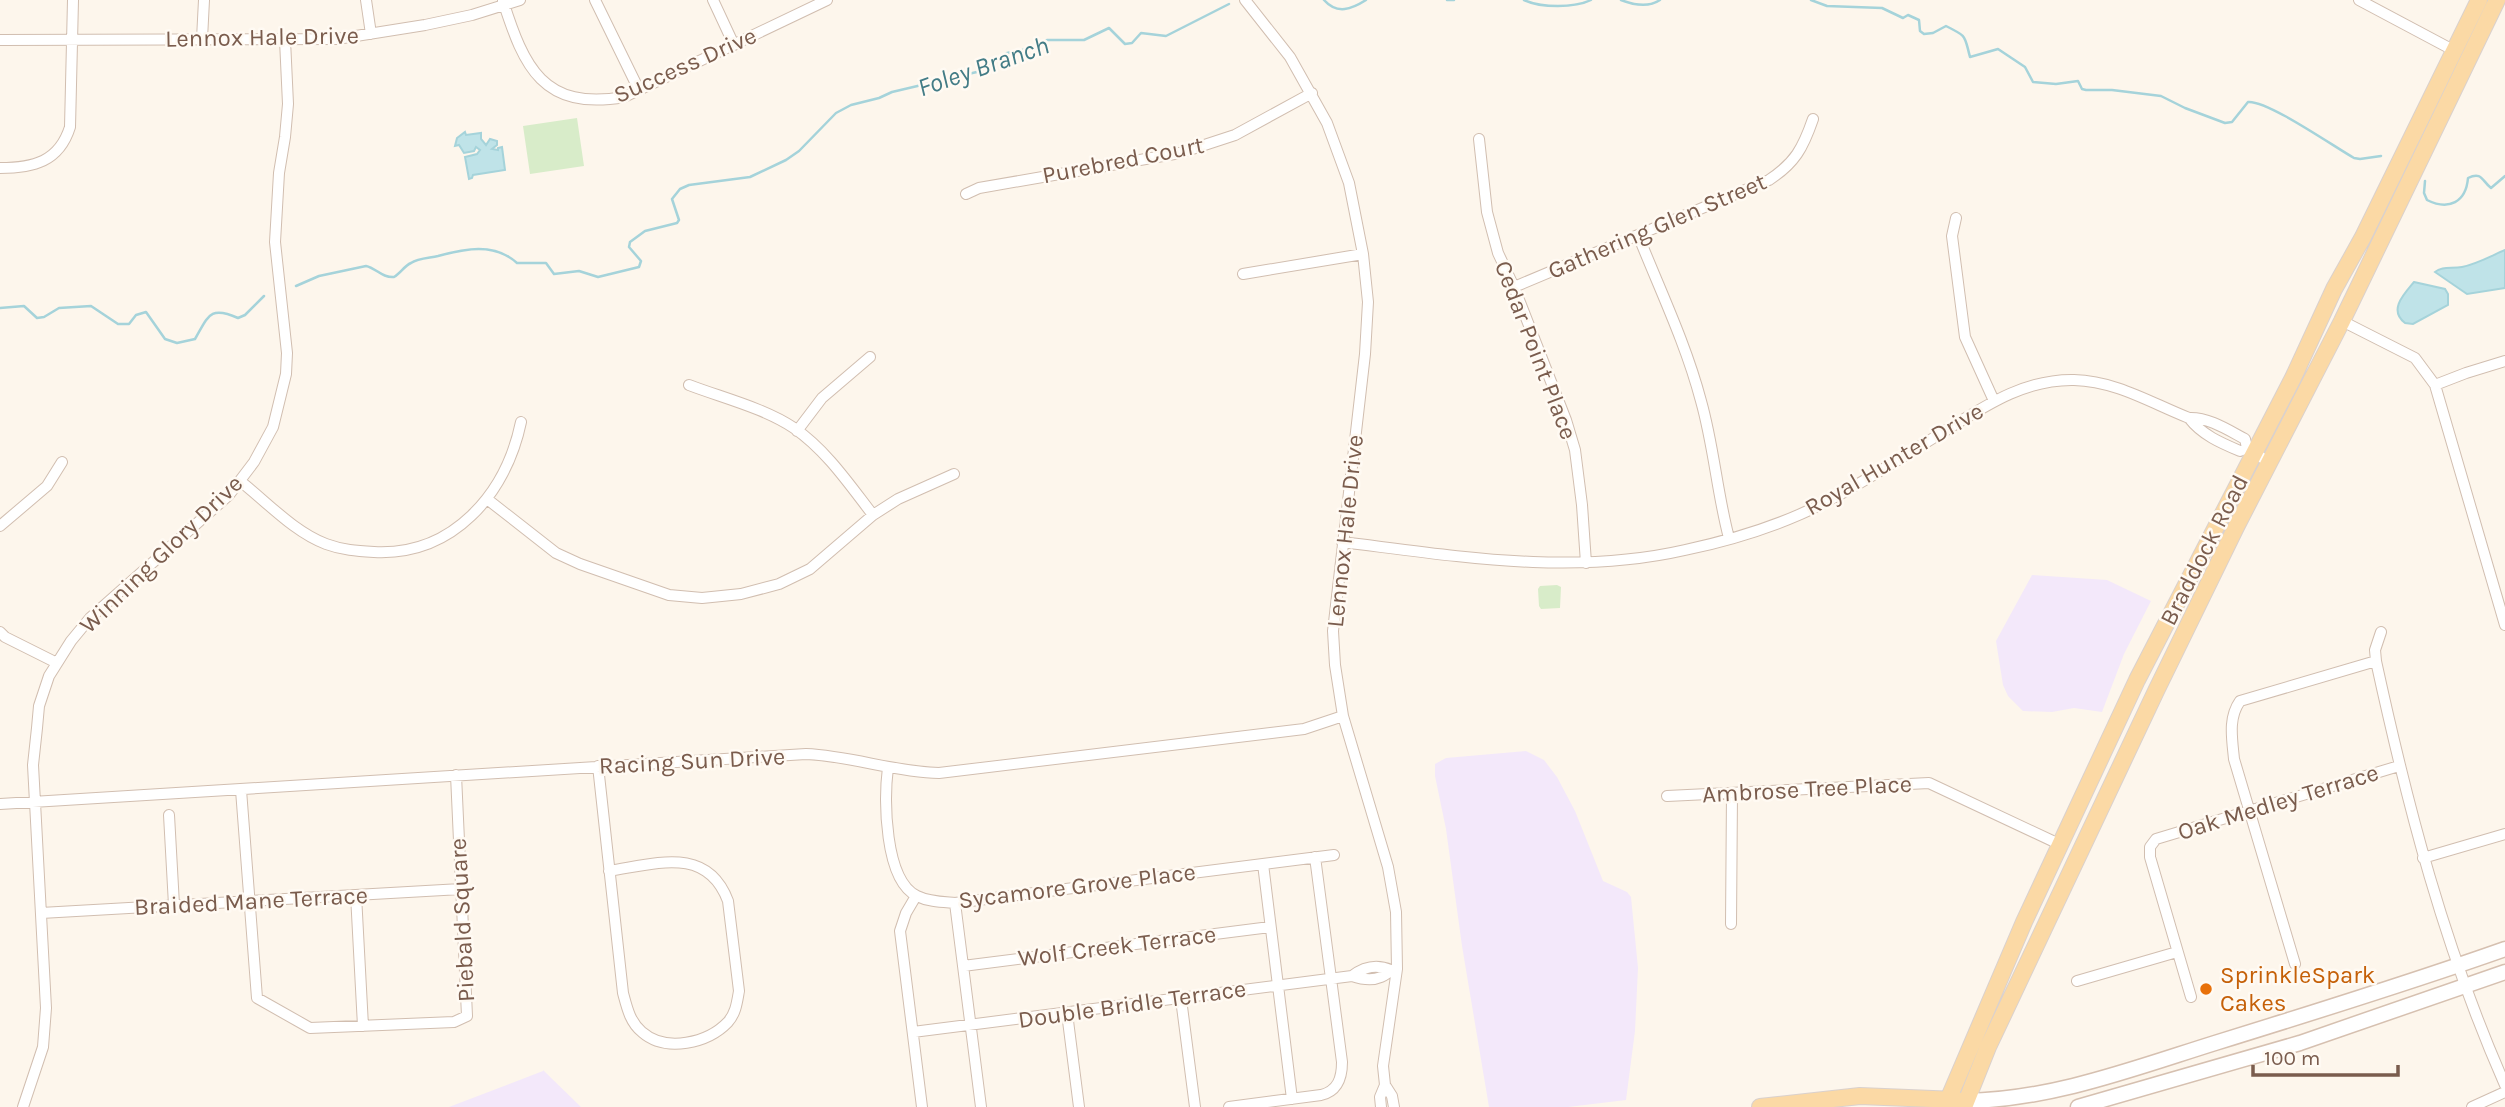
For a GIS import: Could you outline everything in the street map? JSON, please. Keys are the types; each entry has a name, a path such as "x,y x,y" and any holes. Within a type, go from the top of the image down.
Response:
{"main road":[{"name":"Braddock Road","path":"1946,1103 2059,844 2137,680 2479,0"},
{"name":"Braddock Road","path":"1965,1104 1988,1047 2117,772 2236,527 2342,321 2497,0"},
{"path":"2404,192 2422,131 2451,72 2454,50"},
{"path":"2117,772 2113,762 2141,702 2142,692 2137,680"},
{"path":"2041,934 2038,921 2040,913 2064,853 2059,844"},
{"path":"1760,1107 1860,1096 1965,1104 2064,1088 2158,1061 2505,949"},
{"path":"2078,1107 2300,1043 2505,972"}],"street":[{"path":"0,168 33,166 46,160 67,139 70,127 72,0"},
{"path":"202,39 204,0"},
{"path":"366,0 371,34"},
{"name":"Lennox Hale Drive","path":"0,40 337,39 437,23 520,0"},
{"path":"713,0 734,45"},
{"name":"Success Drive","path":"503,3 524,58 539,78 582,100 607,100 624,97 827,0"},
{"name":"Lennox Hale Drive","path":"1245,0 1290,57 1327,123 1349,183 1363,254 1368,302 1333,631 1343,716 1388,867 1396,912 1394,970 1381,1107"},
{"path":"2359,0 2454,50"},
{"path":"599,1 639,90"},
{"name":"Winning Glory Drive","path":"23,1107 43,1047 46,1008 33,765 39,706 50,676 71,641 89,618 229,495 269,437 279,409 286,374 286,330 275,242 279,173 288,104 285,40"},
{"name":"Purebred Court","path":"966,194 979,188 1181,153 1234,135 1312,93"},
{"name":"Gathering Glen Street","path":"1514,287 1776,176 1793,162 1804,144 1813,120"},
{"name":"Cedar Point Place","path":"1479,139 1487,212 1498,253 1566,420 1575,450 1586,563"},
{"path":"1956,218 1952,236 1965,337 1994,401"},
{"path":"1638,235 1685,351 1701,400 1712,446 1718,496 1729,538"},
{"path":"1243,274 1363,254"},
{"path":"2342,321 2415,358 2435,386 2505,625"},
{"path":"797,431 822,398 870,357"},
{"path":"2435,386 2505,361"},
{"name":"Royal Hunter Drive","path":"1342,542 1496,561 1586,563 1684,551 1797,515 1837,496 1994,401 2036,384 2075,380 2100,382 2125,389 2189,418 2198,430 2214,439 2240,451 2251,450 2270,463"},
{"path":"690,385 760,412 797,431 834,465 873,515"},
{"path":"240,481 306,534 347,551 385,552 419,548 447,535 466,521 487,499 516,446 521,422"},
{"path":"0,526 47,486 62,462"},
{"path":"487,499 556,553 669,595 702,598 741,594 810,569 873,515 915,490 954,474"},
{"path":"0,632 57,663"},
{"path":"2381,632 2375,650 2376,661 2423,858 2465,986 2505,1085"},
{"path":"2295,964 2234,759 2232,711 2240,701 2376,661"},
{"name":"Racing Sun Drive","path":"0,804 806,754 835,755 909,772 939,773 1304,729 1343,716"},
{"path":"598,766 609,871 623,993 633,1021 643,1033 658,1041 694,1041 708,1037 730,1020 737,1006 739,991 724,891 701,867 684,862 609,871"},
{"name":"Oak Medley Terrace","path":"2191,997 2150,857 2150,847 2156,839 2399,766"},
{"path":"888,767 885,790 896,873 916,895 900,931 922,1107"},
{"name":"Piebald Square","path":"241,790 257,998 310,1028 454,1022 467,1016 456,775"},
{"name":"Ambrose Tree Place","path":"1667,796 1929,783 2059,844"},
{"path":"1731,924 1732,793"},
{"path":"169,815 174,905"},
{"path":"2423,858 2505,834"},
{"name":"Sycamore Grove Place","path":"916,895 955,903 1334,855"},
{"path":"1229,1107 1328,1093 1340,1079 1342,1062 1315,857"},
{"path":"1263,864 1292,1099"},
{"name":"Braided Mane Terrace","path":"41,913 461,888"},
{"path":"356,895 363,1026"},
{"path":"955,903 981,1107"},
{"name":"Wolf Creek Terrace","path":"963,966 1270,927"},
{"path":"2077,981 2177,952"},
{"name":"Double Bridle Terrace","path":"913,1032 1352,975 1380,965 1394,970"},
{"path":"1181,999 1195,1107"},
{"path":"1067,1013 1079,1107"},
{"name":"Lennox Hale Drive","path":"1385,1085 1392,1096 1394,1107"},
{"path":"2472,1107 2505,1093"}],"shaded area":[{"path":"2032,575 2107,580 2151,601 2124,654 2102,712 2074,708 2052,712 2023,711 2008,696 2003,685 1996,641"},
{"path":"1526,751 1544,760 1557,777 1575,811 1603,881 1627,892 1631,897 1638,968 1635,1031 1626,1100 1568,1107 1489,1107 1435,764 1446,758"},
{"path":"543,1071 581,1107 449,1107"}],"green space":[{"path":"577,118 584,166 530,174 523,126"},
{"path":"1540,586 1561,587 1560,608 1541,609 1538,589"}],"water":[{"path":"465,132 466,135 481,133 481,139 486,145 490,139 497,141 497,145 492,149 498,150 502,147 505,170 473,175 469,179 465,157 477,154 480,150 476,147 474,151 464,153 459,145 455,146 457,138"},
{"path":"2505,250 2505,288 2467,294 2435,272 2444,268 2468,266"},
{"path":"2414,282 2445,289 2448,305 2413,324 2405,323 2400,318 2398,307"}],"waterway":[{"name":"Foley Branch","path":"1324,0 1339,9 1355,6 1366,0"},
{"name":"Foley Branch","path":"1447,0 1454,0"},
{"name":"Foley Branch","path":"1524,0 1558,6 1591,0"},
{"name":"Foley Branch","path":"1621,0 1641,5 1660,0"},
{"name":"Foley Branch","path":"1811,0 1827,6 1882,8 1903,18 1908,15 1919,20 1920,31 1924,34 1933,33 1946,26 1964,37 1970,57 1998,49 2025,67 2033,82 2056,84 2078,81 2082,89 2086,90 2161,96 2225,123 2232,122 2248,102 2257,103 2354,158 2381,156"},
{"name":"Foley Branch","path":"296,286 319,276 366,266 394,277 417,260 479,249 499,252 517,263 546,263 554,274 579,271 598,277 639,267 641,261 629,247 630,242 645,231 677,223 679,220 672,199 680,189 689,185 750,177 786,160 799,151 836,113 851,105 892,92 981,71 1007,53 1037,47 1047,40 1084,40 1109,28 1125,44 1132,43 1141,33 1166,36 1229,4"},
{"name":"Foley Branch","path":"2425,181 2424,193 2427,200 2442,205 2460,198 2468,178 2479,176 2491,188 2505,176"},
{"name":"Foley Branch","path":"0,308 24,306 37,318 59,308 91,306 118,324 129,324 136,315 146,312 165,339 177,343 195,339 210,315 221,313 238,318 245,315 264,296"}],"place":[{"name":"SprinkleSpark Cakes","path":"2206,989"}]}
